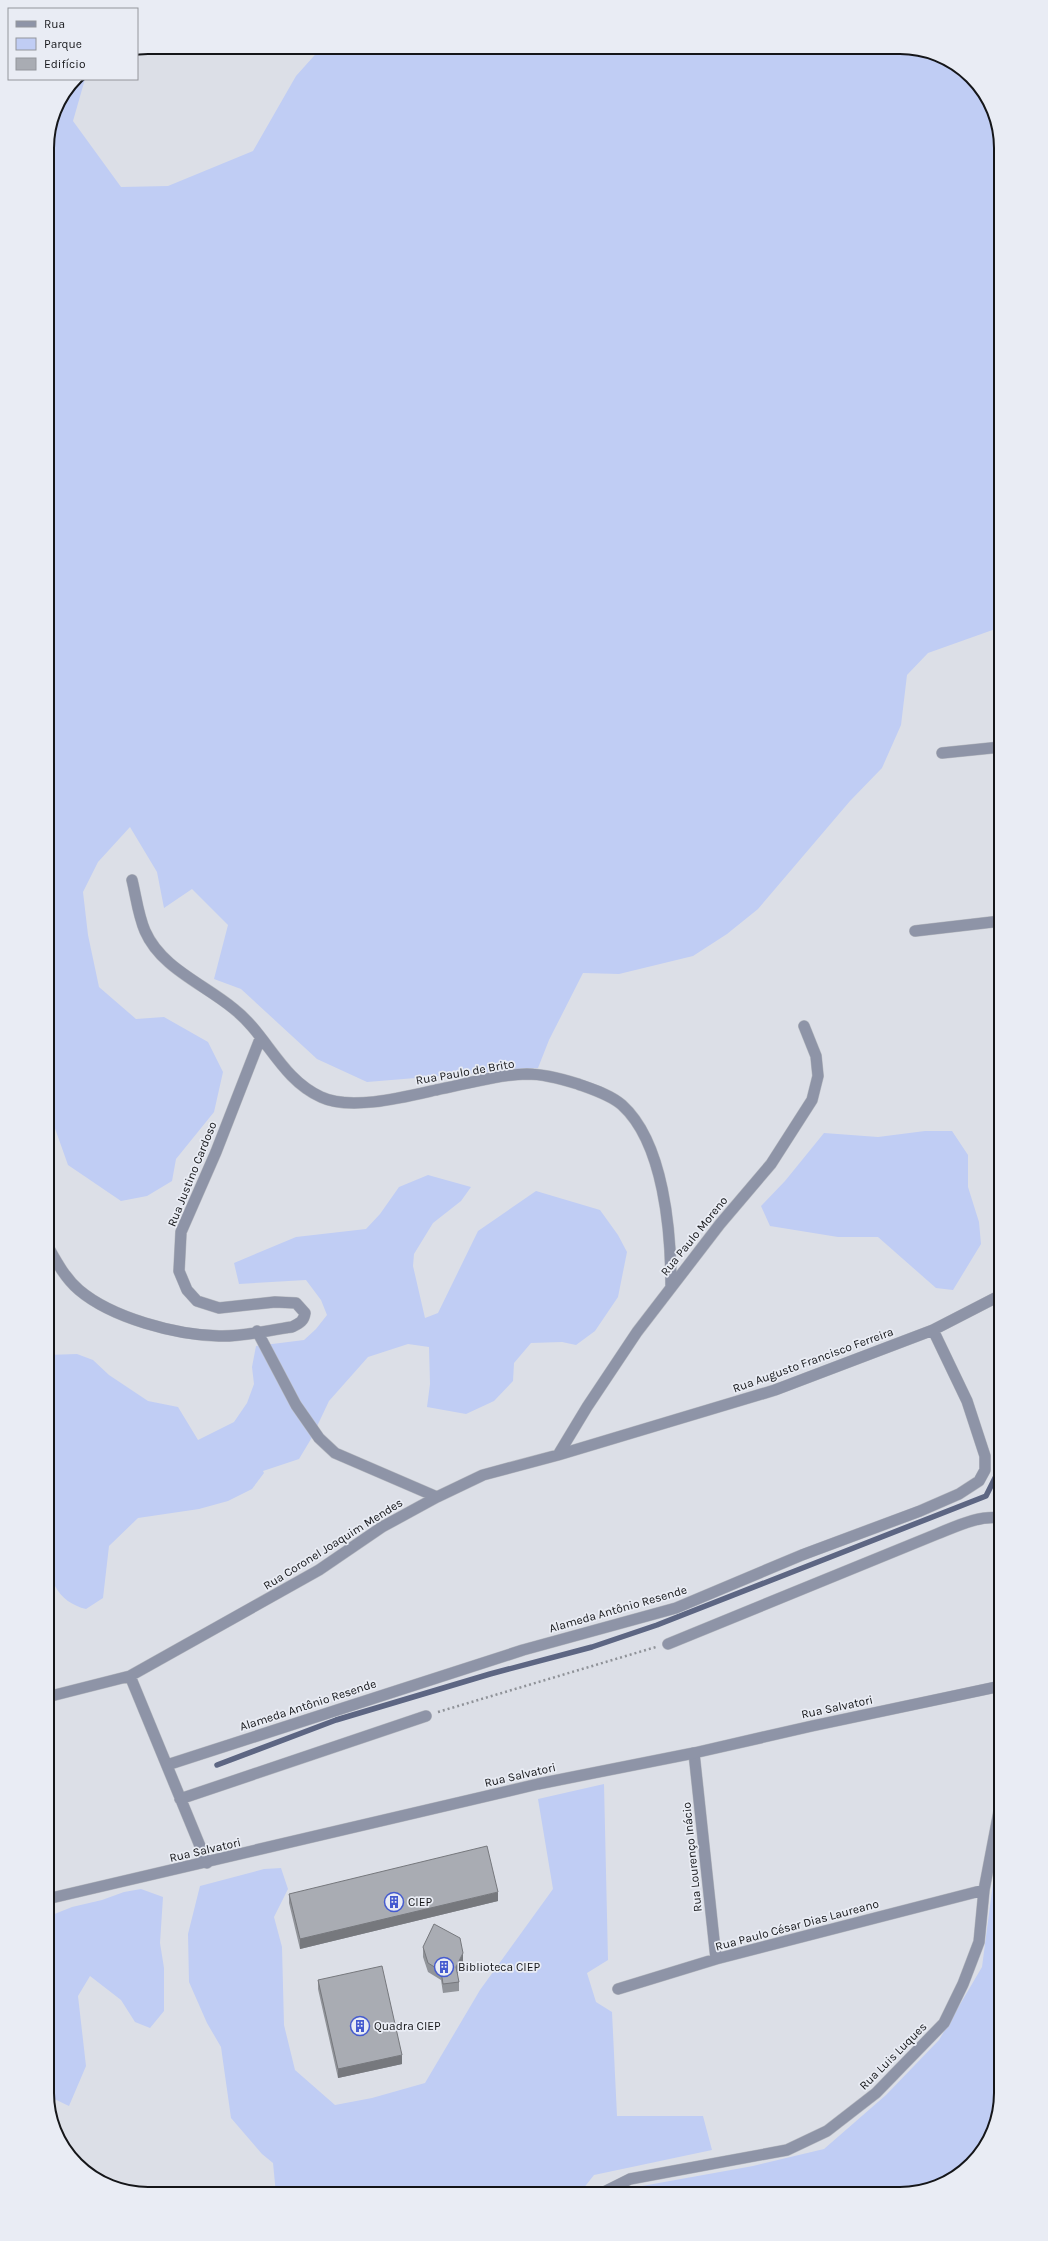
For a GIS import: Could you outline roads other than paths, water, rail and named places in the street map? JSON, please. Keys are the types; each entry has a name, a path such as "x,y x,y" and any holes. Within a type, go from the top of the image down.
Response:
{"street":[{"path":"942,754 994,747"},
{"name":"Rua Paulo de Brito","path":"132,880 144,930 155,950 175,968 216,994 242,1015 292,1078 322,1098 343,1102 391,1100 482,1080 528,1074 562,1079 593,1089 620,1103 639,1123 653,1155 665,1206 671,1246 670,1286"},
{"path":"915,931 994,923"},
{"name":"Rua Paulo Moreno","path":"558,1456 591,1400 670,1286 771,1164 812,1100 818,1076 817,1063 804,1026"},
{"name":"Rua Justino Cardoso","path":"257,1331 292,1327 305,1319 305,1313 296,1303 275,1302 219,1308 197,1301 187,1290 179,1271 181,1232 216,1152 260,1039"},
{"path":"54,1257 59,1266 79,1290 107,1309 174,1332 220,1336 257,1331 296,1405 319,1438 335,1453 437,1497"},
{"name":"Rua Augusto Francisco Ferreira","path":"558,1456 775,1390 933,1330 994,1299"},
{"name":"Alameda Antônio Resende","path":"167,1764 523,1650 676,1608 802,1555 920,1512 959,1494 979,1481 985,1470 985,1456 966,1401 933,1330"},
{"name":"Rua Coronel Joaquim Mendes","path":"54,1695 130,1676 319,1570 382,1527 437,1497 483,1475 558,1456"},
{"path":"668,1644 969,1522 994,1517"},
{"path":"130,1676 206,1863"},
{"name":"Rua Salvatori","path":"54,1897 538,1784 694,1753 812,1726 994,1687"},
{"path":"180,1799 426,1716"},
{"name":"Rua Lourenço Inácio","path":"694,1753 716,1959"},
{"name":"Rua Luis Luques","path":"612,2187 630,2179 787,2150 827,2130 876,2094 944,2023 963,1984 979,1942 984,1890 994,1838"},
{"name":"Rua Paulo César Dias Laureano","path":"618,1989 716,1959 984,1890"}],"waterway":[{"path":"217,1765 336,1720 490,1674 592,1647 657,1625 986,1496 994,1480"}],"place":[{"name":"CIEP","path":"394,1902"},
{"name":"Biblioteca CIEP","path":"444,1967"},
{"name":"Quadra CIEP","path":"360,2026"}]}
